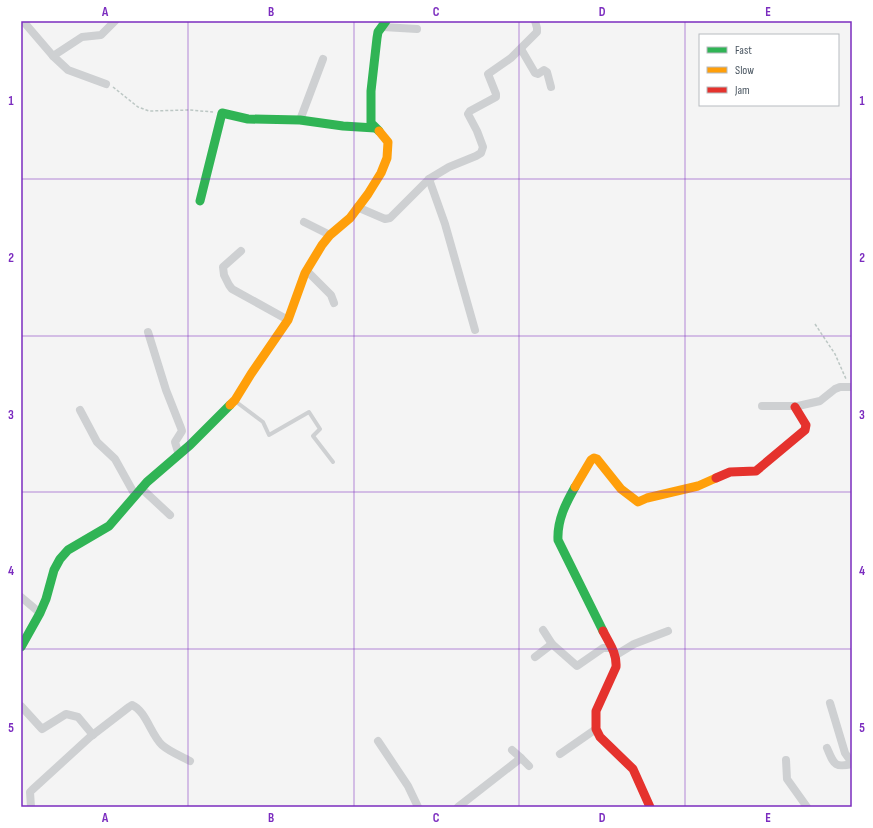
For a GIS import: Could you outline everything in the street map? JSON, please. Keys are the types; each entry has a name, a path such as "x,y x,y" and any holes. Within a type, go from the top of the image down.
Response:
{"street":[{"path":"23,21 53,56 73,73 106,84"},
{"path":"53,56 82,37 101,35 115,21"},
{"path":"357,207 385,219 390,218 429,179 449,167 481,153 483,147 478,131 468,114 470,111 496,97 488,74 511,58 537,32 535,21"},
{"path":"22,642 40,613 46,599 54,570 64,554 74,546 109,526 138,492 195,441 235,400 288,320 307,271 322,245 330,234 350,218 368,194 382,173 387,158 388,142 375,128 371,122 370,116 371,91 378,32 385,24 417,29"},
{"path":"521,48 535,73 538,74 544,70 547,72 551,87"},
{"path":"300,120 323,59"},
{"path":"200,201 222,114 248,119 300,120 343,126 375,128"},
{"path":"429,179 445,224 475,330"},
{"path":"304,222 330,234"},
{"path":"241,251 223,268 229,285 239,293 288,320"},
{"path":"307,271 331,295 334,303"},
{"path":"148,332 166,390 182,431 175,442 179,454"},
{"path":"762,406 795,406 820,401 835,389 840,387 852,388"},
{"path":"650,807 633,769 600,738 596,729 596,712 616,667 614,651 562,550 556,534 569,496 591,460 594,458 597,459 612,480 631,498 640,502 648,498 698,486 730,472 756,471 805,430 806,425 795,406"},
{"path":"80,410 97,442 115,459 138,492 170,515"},
{"path":"21,597 40,613"},
{"path":"543,630 552,644 577,666 604,648 614,651 668,631"},
{"path":"535,657 552,644"},
{"path":"827,748 831,759 837,765 840,766 852,763 845,752 830,703"},
{"path":"31,807 30,792 93,735 132,705 142,714 162,745 190,760"},
{"path":"21,706 42,729 66,714 78,717 93,735"},
{"path":"560,754 596,729"},
{"path":"378,741 408,786 418,807"},
{"path":"512,750 529,766"},
{"path":"458,807 521,758"},
{"path":"786,760 787,779 807,807"}],"lane":[{"path":"235,400 263,422 269,435 309,412 320,429 313,436 333,462"}],"path":[{"path":"106,84 118,90 138,107 149,111 198,110 222,114"},
{"path":"815,324 835,354 852,388"}],"traffic: fast":[{"path":"379,131 371,123 371,91 378,32 386,21"},
{"path":"200,201 222,113 248,119 300,120 343,126 375,128"},
{"path":"21,647 40,613 46,599 54,570 60,559 68,550 109,526 147,482 190,445 230,405"},
{"path":"575,487 565,506 559,526 558,540 603,631"}],"traffic: slow":[{"path":"230,405 235,400 288,320 305,273 322,245 330,235 350,218 368,194 381,173 387,158 388,142 379,131"},
{"path":"575,487 591,460 594,458 597,459 621,489 638,502 647,498 698,486 716,478"}],"traffic: jam":[{"path":"716,478 730,472 756,471 805,430 806,425 795,407"},
{"path":"603,631 614,653 616,667 596,711 596,729 600,737 633,769 650,807"}]}
